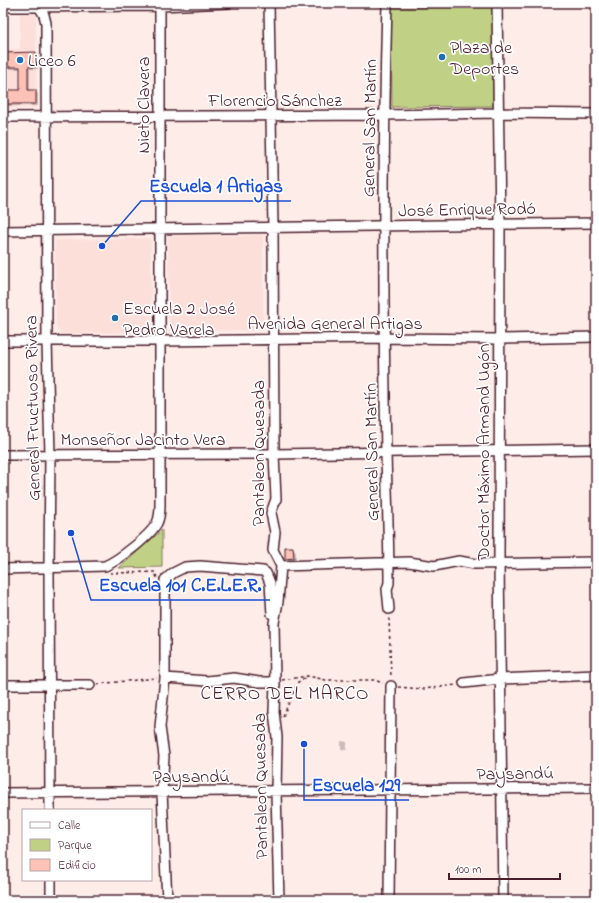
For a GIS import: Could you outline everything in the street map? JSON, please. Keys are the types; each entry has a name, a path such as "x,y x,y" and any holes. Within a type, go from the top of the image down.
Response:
{"street":[{"path":"3,7 39,5 160,5 229,3"},
{"name":"Pantaleon Quesada","path":"269,3 273,228 274,454 276,500 272,513 275,532 273,550 280,566 278,602 274,623 274,712 277,737 276,792 279,900"},
{"name":"General San Martín","path":"386,3 384,227 386,453 389,564 389,583 387,589 389,609"},
{"name":"Doctor Máximo Armand Ugón","path":"497,3 500,224 499,563 503,900"},
{"name":"General Fructuoso Rivera","path":"39,5 46,23 47,341 50,455 48,568 50,809"},
{"name":"Nieto Clavera","path":"105,566 119,559 144,538 157,524 160,516 160,5"},
{"name":"Florencio Sánchez","path":"3,117 498,113 596,114"},
{"name":"José Enrique Rodó","path":"3,231 596,223"},
{"name":"Avenida General Artigas","path":"3,341 160,341 386,338 499,339 596,337"},
{"name":"Monseñor Jacinto Vera","path":"3,455 386,453 596,449"},
{"path":"280,566 389,564 409,562 434,566 459,561 476,564 596,562"},
{"path":"3,569 105,566"},
{"path":"167,900 162,792 164,756 160,727 165,678 165,580 173,573 185,567 200,566 257,570 266,573 269,577 274,623"},
{"path":"464,683 500,678 596,675"},
{"path":"165,678 207,681 234,678 258,682 275,682"},
{"path":"3,685 90,685"},
{"path":"389,900 391,686"},
{"name":"Paysandú","path":"3,793 276,792 596,788"},
{"path":"51,881 51,900"}],"path":[{"path":"105,566 110,573 155,572 158,580 165,580"},
{"path":"389,609 391,686"},
{"path":"283,716 298,682 308,676"},
{"path":"275,682 308,676 326,680 374,680 391,686 424,689 464,683"},
{"path":"90,685 165,678"}],"shaded area":[{"name":"Liceo 6","path":"20,14 36,14 36,108 3,108 3,50 20,49"},
{"path":"263,235 263,330 169,331 168,236"},
{"path":"148,238 151,240 151,332 61,334 56,327 55,240"}],"green space":[{"name":"Plaza de Deportes","path":"492,7 493,106 392,107 391,8"},
{"path":"162,530 162,567 119,568"}],"building":[{"path":"36,52 36,67 28,67 28,90 36,90 36,104 3,104 3,90 20,90 20,67 3,67 3,53"},
{"path":"285,547 293,547 294,558 285,559"}],"place":[{"name":"Plaza de Deportes","path":"442,57"},
{"name":"Liceo 6","path":"20,60"},
{"name":"Escuela 1 Artigas","path":"102,246"},
{"name":"Escuela 2 José Pedro Varela","path":"115,318"},
{"name":"Escuela 101 C.E.L.E.R.","path":"71,533"},
{"name":"Escuela 129","path":"304,744"}],"district":[{"name":"CERRO DEL MARCO","path":"285,692"}]}
